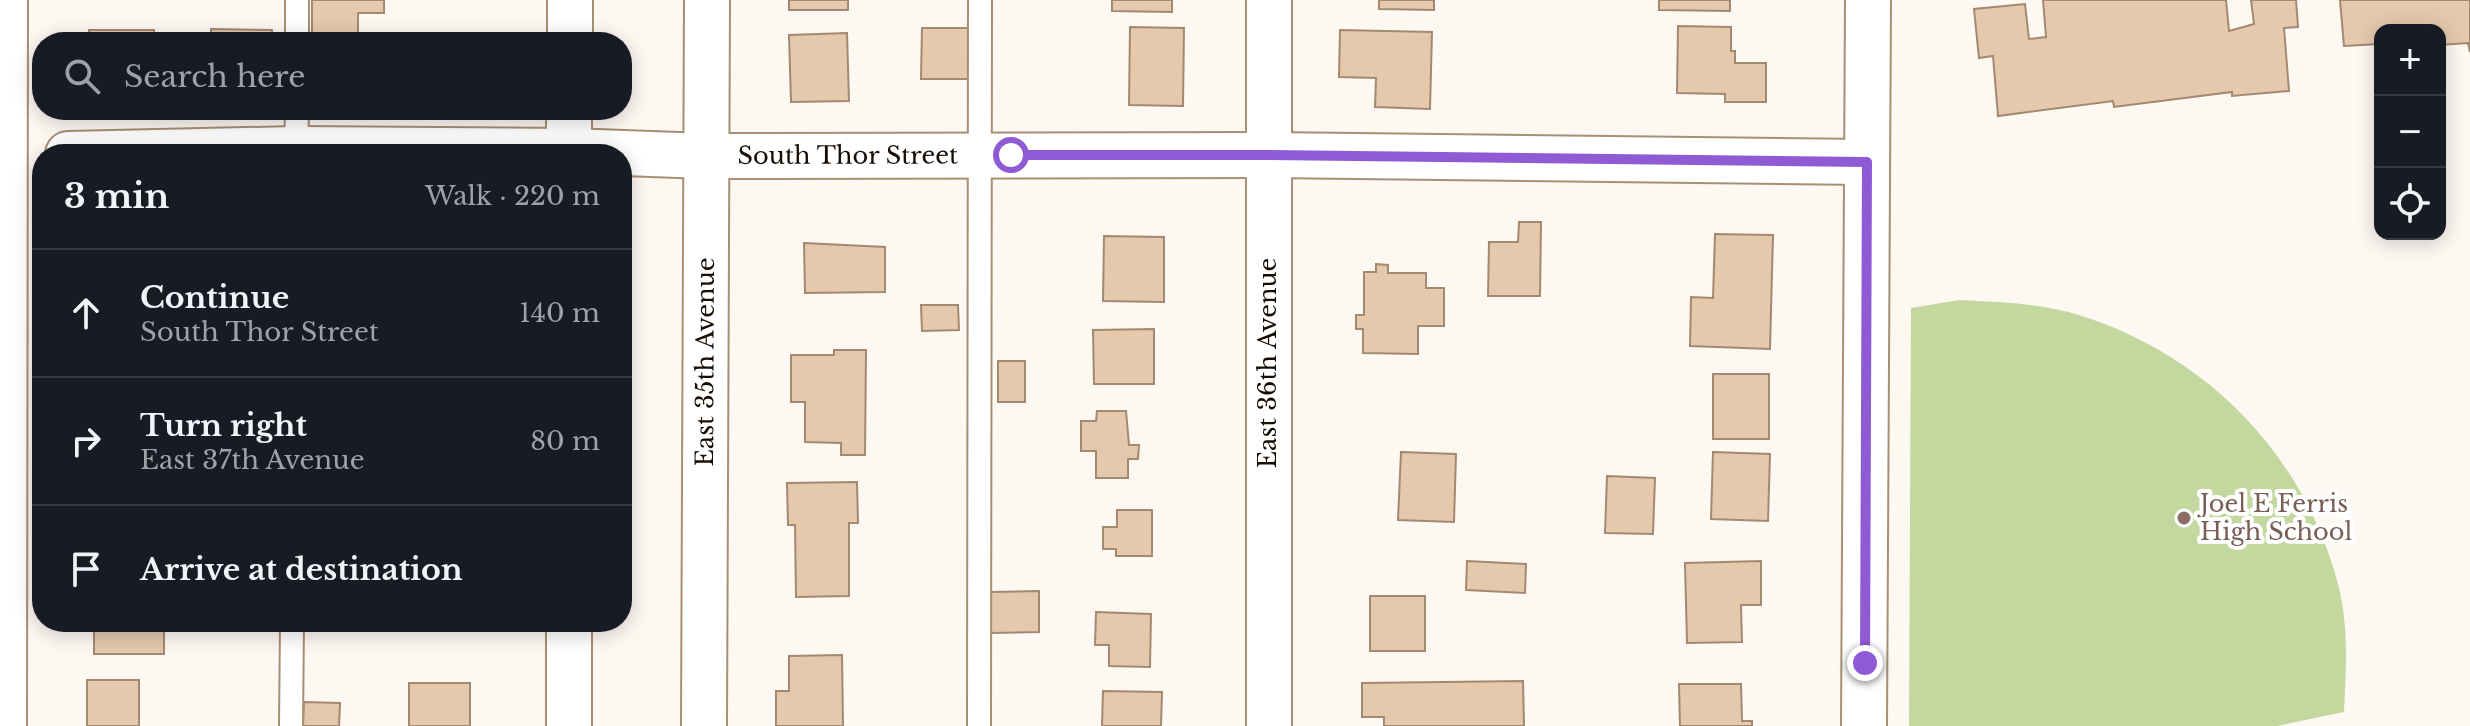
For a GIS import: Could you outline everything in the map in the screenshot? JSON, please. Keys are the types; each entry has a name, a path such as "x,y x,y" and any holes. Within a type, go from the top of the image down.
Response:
{"street":[{"path":"4,726 15,155 5,0"},
{"path":"570,0 570,32"},
{"name":"East 35th Avenue","path":"704,726 707,0"},
{"name":"East 36th Avenue","path":"1269,0 1269,726"},
{"path":"1864,726 1868,0"},
{"name":"South Thor Street","path":"210,144 296,138 569,138 615,144"},
{"name":"South Thor Street","path":"632,146 706,156 1267,155 1867,162"},
{"path":"569,632 569,726"}],"lane":[{"path":"297,0 297,32"},
{"path":"979,726 980,0"},
{"path":"291,726 292,632"}],"green space":[{"path":"1959,300 2049,308 2079,315 2125,333 2169,356 2208,384 2244,416 2275,453 2301,493 2322,537 2338,584 2346,648 2344,712 2277,726 1909,726 1911,308"}],"building":[{"path":"312,0 384,0 384,13 358,13 358,32 312,32"},
{"path":"789,0 848,0 848,10 789,10"},
{"path":"1112,0 1172,0 1172,12 1112,11"},
{"path":"1379,0 1434,0 1434,10 1379,9"},
{"path":"1659,0 1730,0 1730,11 1659,10"},
{"path":"2043,0 2226,0 2229,31 2254,24 2251,0 2296,0 2298,27 2284,28 2289,91 2232,96 2232,92 2114,107 2113,101 1998,116 1993,56 1979,58 1974,9 2025,4 2029,39 2046,37"},
{"path":"2340,0 2470,0 2470,52 2468,43 2446,45 2446,24 2374,24 2374,44 2344,46"},
{"path":"1678,26 1731,27 1731,51 1735,51 1735,63 1766,63 1766,102 1725,102 1725,94 1677,93"},
{"path":"1130,27 1184,28 1183,106 1129,105"},
{"path":"922,28 969,28 969,79 921,79"},
{"path":"211,29 272,30 272,32 211,32"},
{"path":"89,30 154,30 154,32"},
{"path":"1340,30 1432,32 1430,109 1375,107 1376,78 1339,77"},
{"path":"847,33 849,101 791,102 789,35"},
{"path":"1519,222 1541,222 1540,296 1488,296 1489,242 1518,242"},
{"path":"1715,234 1773,235 1770,349 1690,346 1691,297 1713,298"},
{"path":"1104,236 1164,237 1164,302 1103,301"},
{"path":"804,243 885,247 885,292 805,293"},
{"path":"1376,264 1388,265 1388,273 1426,273 1426,288 1444,288 1444,326 1418,326 1418,354 1363,353 1363,329 1356,329 1356,315 1364,315 1364,272 1376,272"},
{"path":"921,305 958,305 959,330 922,331"},
{"path":"1154,329 1154,384 1094,384 1093,330"},
{"path":"834,350 866,350 865,455 841,455 841,443 805,442 805,402 791,402 791,355 834,355"},
{"path":"998,361 1025,361 1025,402 998,402"},
{"path":"1713,374 1769,374 1769,439 1713,439"},
{"path":"1097,411 1126,411 1129,445 1139,445 1138,459 1128,459 1128,478 1096,478 1096,451 1081,451 1081,421 1096,421"},
{"path":"1401,452 1456,454 1454,522 1398,520"},
{"path":"1713,452 1770,454 1768,521 1711,519"},
{"path":"1607,476 1655,478 1653,534 1605,533"},
{"path":"857,482 858,523 849,523 849,596 796,597 795,525 788,525 787,483"},
{"path":"1117,510 1152,510 1152,556 1116,556 1116,549 1103,549 1103,527 1117,527"},
{"path":"1467,561 1526,564 1525,593 1466,590"},
{"path":"1761,561 1761,605 1741,605 1742,642 1687,643 1685,563"},
{"path":"1039,591 1039,632 991,633 990,592"},
{"path":"1370,596 1425,596 1425,651 1370,651"},
{"path":"1096,612 1151,614 1150,667 1109,666 1109,645 1095,645"},
{"path":"94,632 164,632 164,654 94,654"},
{"path":"842,655 843,726 776,726 776,691 789,691 789,656"},
{"path":"87,680 139,680 139,726 87,726"},
{"path":"1523,681 1524,726 1384,726 1384,717 1362,717 1362,683"},
{"path":"409,683 470,683 470,726 409,726"},
{"path":"1679,684 1741,684 1742,721 1752,721 1752,726 1680,726"},
{"path":"1103,691 1162,692 1161,726 1102,726"},
{"path":"304,702 340,703 339,726 303,726"}],"place":[{"name":"Joel E Ferris High School","path":"2184,518"}],"route":[{"path":"1011,155 1867,162 1865,663"}]}
